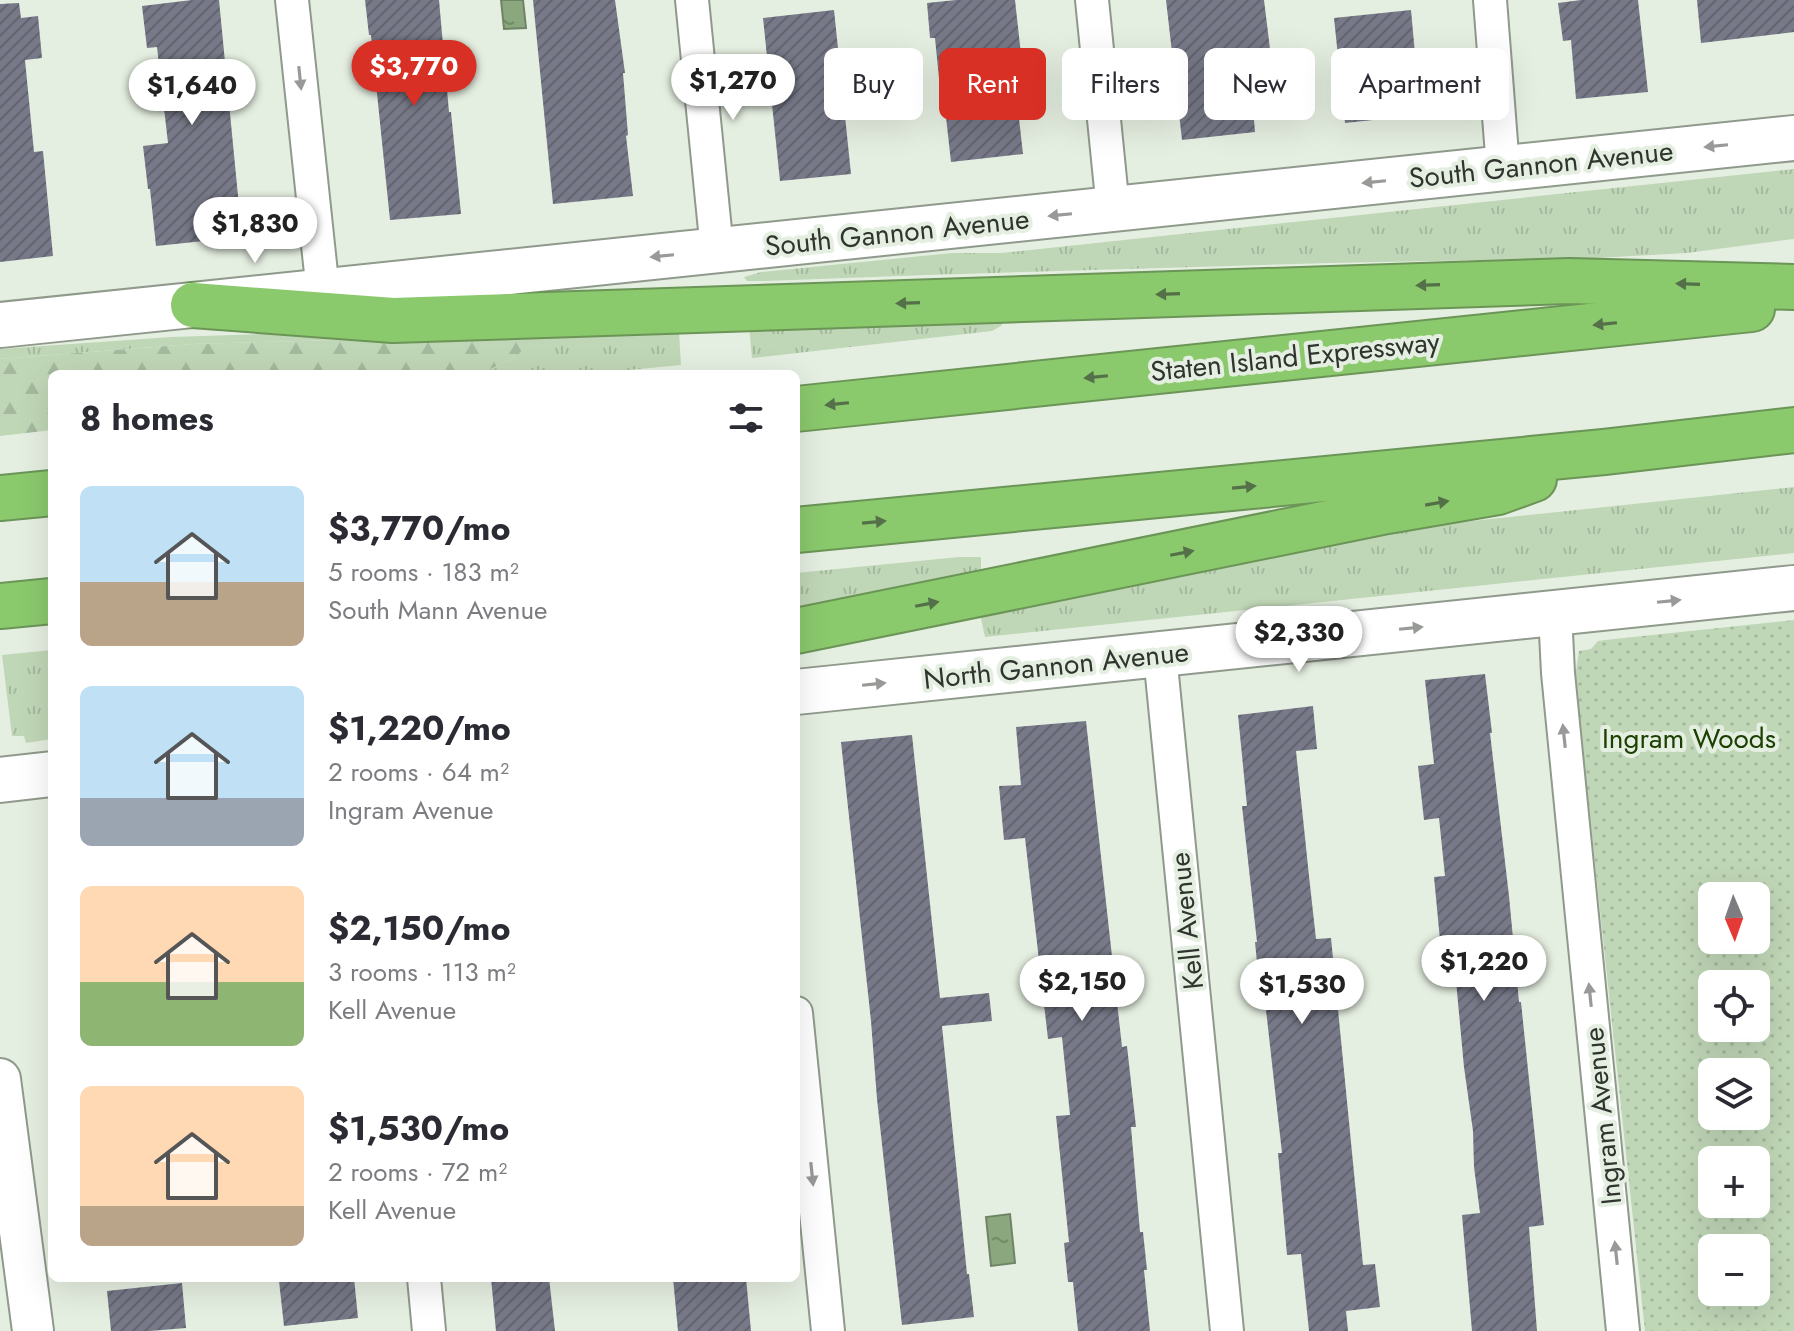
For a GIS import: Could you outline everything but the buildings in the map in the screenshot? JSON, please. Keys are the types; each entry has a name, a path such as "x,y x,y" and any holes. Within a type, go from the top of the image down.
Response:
{"highway":[{"path":"193,305 393,320 1569,281 1794,287"},
{"name":"Staten Island Expressway","path":"800,409 1794,304"},
{"path":"800,530 1604,452 1794,430"},
{"path":"800,630 1372,514 1498,492 1604,452"},
{"path":"0,498 48,493"},
{"path":"0,606 48,601"}],"main road":[{"name":"South Gannon Avenue","path":"0,325 1794,138"},
{"name":"North Gannon Avenue","path":"800,692 1794,588"},
{"path":"0,780 48,774"}],"street":[{"path":"292,0 323,292"},
{"path":"692,0 717,250"},
{"path":"1092,0 1113,209"},
{"path":"1490,0 1503,168"},
{"name":"Ingram Avenue","path":"1555,613 1561,704 1623,1331"},
{"name":"Kell Avenue","path":"1160,655 1227,1331"},
{"path":"800,1053 828,1331"},
{"path":"0,1079 33,1331"},
{"path":"424,1282 429,1331"}],"green space":[{"path":"1794,169 1794,239 1687,253 766,281 747,281 744,277 761,272 952,253 1001,253"},
{"path":"1004,321 992,331 752,358 749,327 679,332 681,365 629,370 488,370 515,357 480,336 192,344 0,359 0,349 171,337 485,327"},
{"path":"537,336 515,357 488,370 48,370 48,430 0,436 0,359 192,344"},
{"path":"1794,487 1794,553 985,637 980,614 1350,534"},
{"path":"981,557 981,570 800,613 800,573"},
{"name":"Ingram Woods","path":"1794,620 1794,1331 1645,1331 1575,677 1579,651 1591,649 1598,641"},
{"path":"48,650 48,740 26,743 24,736 12,736 2,655"}],"water":[{"path":"501,0 523,0 526,28 504,29"},
{"path":"1010,1214 1015,1263 991,1266 986,1217"}]}
